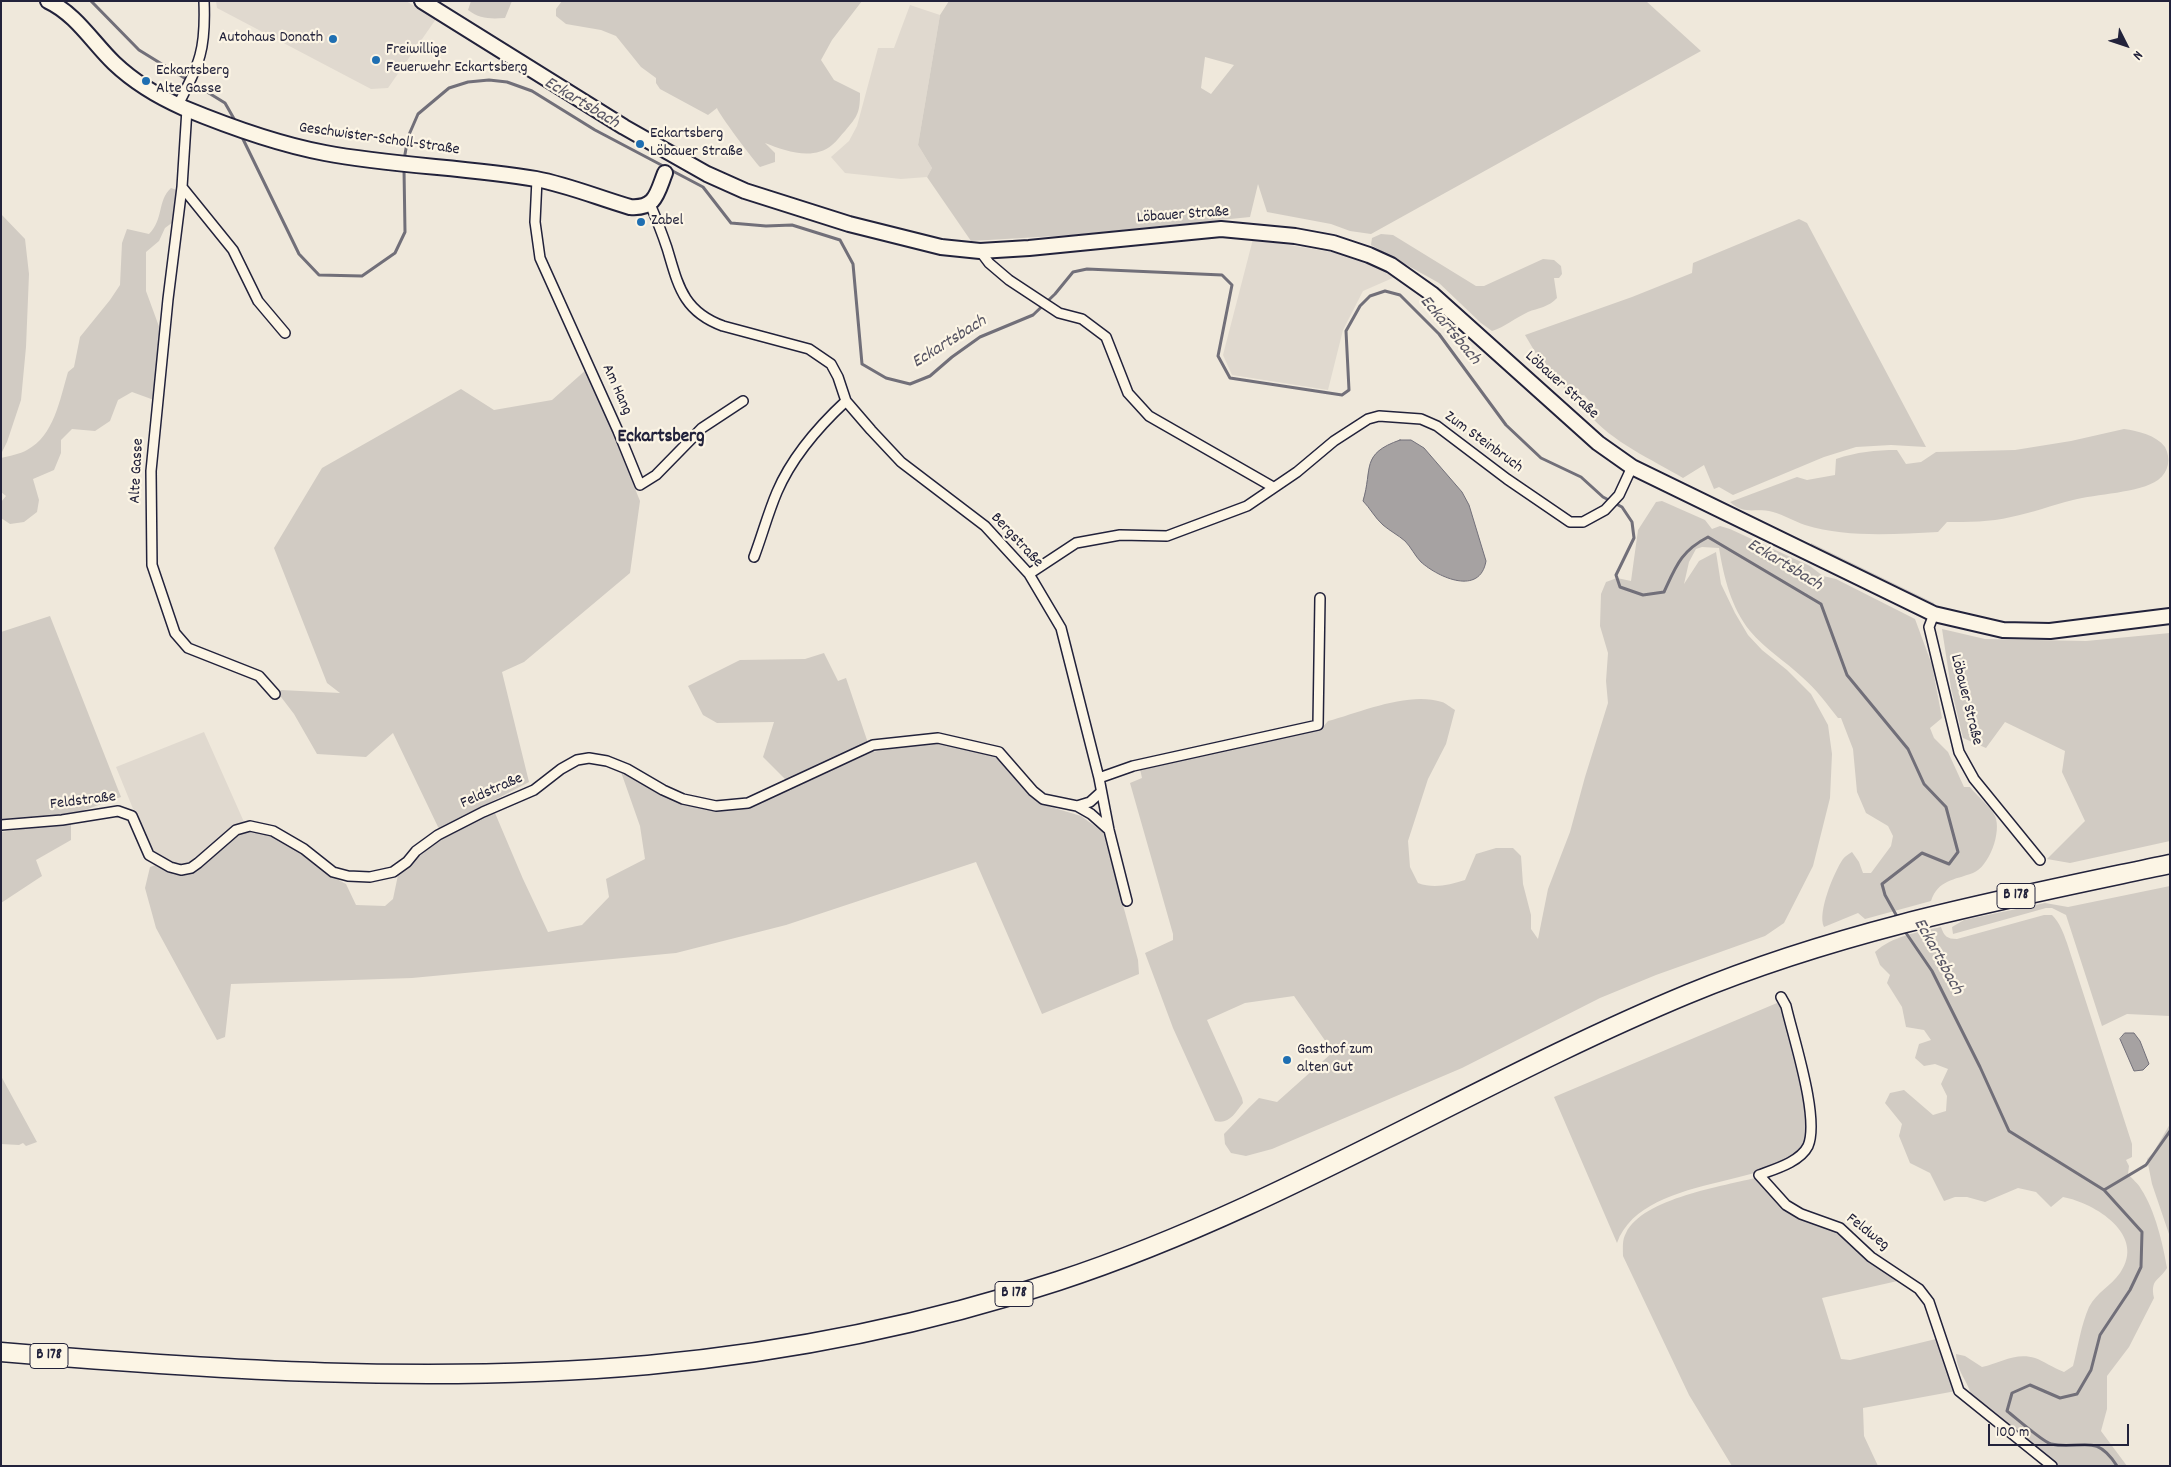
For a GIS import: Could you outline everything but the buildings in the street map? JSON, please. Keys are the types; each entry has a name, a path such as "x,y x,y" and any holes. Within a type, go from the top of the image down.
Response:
{"highway":[{"name":"B 178","path":"1,1352 264,1370 361,1373 478,1373 581,1370 695,1360 814,1343 882,1330 948,1314 1060,1280 1156,1245 1284,1187 1598,1033 1738,974 1863,933 1957,909 2170,864"}],"main road":[{"name":"Geschwister-Scholl-Straße","path":"48,1 71,17 124,71 158,95 182,107 246,131 311,150 537,179 630,207 639,208 650,204"},
{"name":"Löbauer Straße","path":"422,1 669,164 790,206 925,244 980,251 1011,250 1221,229 1296,236 1333,243 1369,255 1391,265 1432,294 1592,437 1632,467 1930,612"},
{"path":"650,204 655,198 669,164"},
{"path":"1930,612 2003,630 2050,631 2170,616"}],"street":[{"name":"Alte Gasse","path":"204,1 205,37 194,76 188,86 182,107 182,187 150,471 152,564 176,634 188,648 258,676 275,694"},
{"name":"Am Hang","path":"537,179 535,222 540,258 618,431 640,485 656,475 702,428 743,401"},
{"path":"182,187 233,250 258,301 285,333"},
{"name":"Bergstraße","path":"650,204 680,292 688,303 709,321 809,349 831,364 838,377 846,401 901,462 984,526 1029,574 1061,628 1099,778 1126,901"},
{"path":"980,251 997,270 1054,310 1082,319 1106,337 1128,393 1148,416 1273,487"},
{"path":"754,558 777,492 801,451 822,423 846,401"},
{"name":"Zum Steinbruch","path":"1029,574 1076,543 1120,535 1166,536 1247,506 1297,472 1334,441 1368,419 1379,416 1421,419 1437,426 1507,480 1570,522 1583,522 1605,510 1619,495 1632,467"},
{"path":"1099,778 1133,766 1318,725 1320,598"},
{"name":"Löbauer Straße","path":"1930,612 1929,627 1959,752 1979,787 2040,860"},
{"name":"Feldstraße","path":"1,825 62,820 118,811 127,813 132,816 149,855 170,867 181,870 191,868 198,863 236,830 250,826 260,827 273,831 304,849 333,872 348,876 370,877 393,872 407,862 416,851 438,835 483,812 534,790 561,769 577,760 589,758 607,761 627,769 663,790 683,798 716,806 748,803 873,744 938,738 999,752 1033,792 1043,799 1077,806 1091,814 1109,830"},
{"path":"1077,806 1090,802 1101,792"},
{"name":"Feldweg","path":"1780,997 1786,1006 1809,1104 1811,1128 1807,1146 1789,1165 1760,1174 1786,1204 1801,1214 1840,1228 1871,1257 1919,1290 1929,1302 1959,1391 2052,1466"}],"shaded area":[{"path":"216,1 406,1 436,19 388,88 371,89 217,8"},
{"path":"471,1 512,1 505,18 485,18 468,10"},
{"path":"562,1 862,1 832,40 821,60 834,80 860,93 857,113 849,126 834,143 816,153 799,153 765,143 775,153 775,162 760,167 717,108 708,115 660,89 656,83 656,78 641,67 616,36 601,30 566,24 556,16 556,9"},
{"path":"949,1 1646,1 1701,51 1371,234 1350,231 1331,224 1267,212 1258,184 1250,217 1073,235 971,241 927,177 932,168 918,145 940,15","holes":["1205,57 1234,65 1211,94 1201,88"]},
{"path":"910,5 940,15 918,145 932,168 927,177 901,179 845,173 831,157 849,141 857,126 878,48 894,48"},
{"path":"171,188 177,190 173,222 165,228 159,241 146,252 146,291 161,332 154,400 132,392 118,400 110,421 95,431 72,429 61,440 61,453 54,470 33,479 39,500 37,512 24,522 10,524 1,518 1,502 6,496 1,492 1,458 27,450 44,436 55,416 68,372 74,367 80,337 120,285 122,243 127,229 149,234 157,222 164,199"},
{"path":"1,214 25,239 29,274 26,347 21,400 1,454"},
{"path":"1799,219 1807,223 1926,447 1891,445 1856,447 1824,457 1733,495 1719,487 1714,489 1704,465 1683,478 1632,449 1608,432 1588,413 1594,406 1584,395 1575,397 1548,374 1525,335 1632,297 1692,273 1693,263"},
{"path":"1381,234 1393,235 1476,286 1484,286 1543,259 1554,260 1561,266 1562,274 1559,278 1554,278 1557,298 1547,305 1528,312 1492,331 1439,283 1371,245 1372,238"},
{"path":"1253,239 1361,257 1395,277 1363,291 1343,330 1328,390 1232,375 1223,355"},
{"path":"587,369 640,501 630,573 524,662 502,672 529,782 439,829 393,733 366,757 317,754 294,714 278,693 281,690 340,693 327,683 274,548 322,468 461,389 494,410 552,400"},
{"path":"2124,429 2141,432 2157,439 2165,447 2168,465 2165,473 2158,480 2140,488 2073,500 2003,519 1947,522 1938,532 1871,534 1837,532 1805,525 1773,512 1741,509 1730,502 1797,477 1807,480 1835,475 1836,459 1859,453 1897,450 1906,464 1921,462 1936,452 2015,450 2071,441"},
{"path":"1400,440 1411,440 1424,448 1462,492 1469,505 1486,561 1482,572 1476,578 1468,581 1458,581 1438,574 1429,568 1419,560 1405,541 1380,522 1363,501 1370,463 1373,457 1387,445"},
{"path":"1662,501 1705,520 1712,529 1720,526 1730,529 1810,566 1823,576 1836,579 1915,619 1932,665 1942,718 1930,728 1934,738 1948,752 1964,787 1970,787 1991,809 1995,816 1997,831 1989,857 1973,873 1953,879 1942,885 1931,901 1865,919 1858,913 1824,927 1822,921 1825,903 1835,873 1843,859 1852,852 1859,862 1863,873 1871,873 1891,846 1893,836 1888,826 1866,813 1857,792 1853,749 1841,718 1838,718 1796,671 1762,644 1743,622 1729,592 1719,548 1702,547 1696,549 1689,562 1684,584 1699,561 1716,552 1721,584 1748,635 1811,694 1828,725 1832,754 1830,798 1813,866 1784,923 1765,936 1656,975 1600,998 1462,1068 1272,1149 1246,1156 1231,1153 1225,1144 1224,1134 1254,1102 1259,1098 1277,1102 1333,1052 1294,996 1245,1003 1207,1020 1243,1103 1228,1120 1215,1121 1173,1028 1145,953 1173,940 1173,934 1130,783 1142,778 1140,769 1321,729 1328,721 1385,704 1415,699 1429,699 1444,703 1455,710 1446,744 1428,779 1408,841 1410,867 1418,883 1430,886 1447,885 1465,880 1476,854 1496,848 1513,848 1521,856 1523,884 1531,915 1531,929 1538,939 1548,889 1570,832 1608,703 1606,681 1608,653 1600,626 1601,594 1606,582 1617,578 1631,581 1638,530 1656,502"},
{"path":"1811,543 1934,604 1926,604 1810,547"},
{"path":"50,616 121,797 82,811 33,819 1,821 1,632"},
{"path":"1942,629 1985,639 2086,641 2170,633 2170,841 2070,863 2047,859 2085,821 2062,772 2065,751 2005,722 1986,748 1963,738 1951,688"},
{"path":"824,653 838,681 846,678 868,743 787,781 763,757 774,722 717,723 703,715 688,686 740,660 805,659"},
{"path":"204,732 244,822 234,827 197,861 181,868 151,853 116,767"},
{"path":"931,742 951,743 997,754 1041,804 1081,816 1103,832 1138,960 1139,974 1042,1014 976,862 786,925 676,953 412,978 231,984 225,1037 217,1040 156,928 145,888 150,867 156,865 177,875 187,875 197,870 234,839 244,833 254,831 275,838 346,884 356,905 385,906 393,899 398,875 431,846 445,835 495,813 548,932 582,925 609,897 606,879 645,859 640,826 621,772 662,794 716,809 737,810 802,784 872,752"},
{"path":"71,822 71,840 36,860 42,876 1,903 1,832"},
{"path":"2170,886 2170,1016 2127,1014 2102,1026 2066,915 2052,908 2046,908 1953,934 1952,927 1964,920 2045,903 2068,907"},
{"path":"2044,915 2052,915 2055,918 2067,943 2132,1144 2132,1157 2126,1160 2129,1166 2128,1174 2146,1197 2161,1238 2167,1268 2154,1284 2154,1298 2129,1347 2107,1376 2107,1409 2101,1431 2127,1466 2058,1466 1971,1394 1958,1366 1956,1354 1965,1356 1982,1367 2021,1356 2035,1358 2064,1372 2073,1366 2089,1307 2096,1297 2120,1273 2127,1259 2127,1246 2122,1234 2114,1223 2102,1214 2076,1200 2063,1197 2051,1207 2036,1192 2018,1188 1985,1202 1967,1197 1955,1197 1944,1201 1930,1173 1910,1163 1899,1136 1902,1124 1885,1103 1890,1093 1904,1090 1933,1115 1946,1111 1947,1096 1941,1084 1948,1069 1935,1064 1924,1066 1915,1058 1919,1044 1931,1040 1924,1030 1906,1027 1902,1007 1887,983 1890,975 1880,965 1875,952 1898,938 1941,927 1946,936 1957,939"},
{"path":"1777,1003 1782,1007 1806,1113 1807,1133 1798,1152 1779,1164 1752,1174 1688,1190 1658,1202 1633,1219 1617,1243 1554,1097"},
{"path":"2125,1033 2134,1033 2140,1041 2149,1064 2143,1070 2134,1071 2120,1039"},
{"path":"1,1076 37,1142 26,1146 23,1143 19,1145 1,1144"},
{"path":"2170,1124 2170,1237 2152,1184 2147,1159 2153,1153"},
{"path":"1759,1177 1783,1204 1834,1227 1902,1280 1822,1298 1841,1359 1850,1360 1940,1338 1956,1391 1863,1408 1864,1436 1878,1466 1732,1466 1689,1395 1623,1256 1623,1241 1626,1233 1635,1221 1649,1211 1666,1202 1686,1195"}],"waterway":[{"name":"Eckartsbach","path":"91,1 139,50 225,103 237,124"},
{"name":"Eckartsbach","path":"404,160 408,137 418,114 449,88 468,82 489,80 507,82 532,91 595,130 703,187 731,223 766,226 792,225 840,240 853,264 862,364 886,378 910,384 930,376 980,337 1033,315 1055,294 1073,272 1087,269 1222,275 1232,285 1218,356 1230,378 1342,395 1349,390 1346,331 1360,306 1370,296 1385,291 1400,295 1439,334 1506,425 1541,458 1581,477 1603,497 1622,507 1632,522 1634,538 1616,575 1620,587 1643,595 1664,592 1680,560 1691,548 1708,537 1821,604 1847,675 1908,749 1924,784 1946,807 1958,852 1949,864 1922,853 1882,884 1885,895 1899,920"},
{"name":"Eckartsbach","path":"241,135 299,254 319,275 362,276 395,253 405,232 404,169"},
{"name":"Eckartsbach","path":"1904,930 1932,971 1980,1067 2009,1131 2104,1190 2142,1232 2141,1267 2130,1290 2100,1335 2091,1370 2077,1394 2060,1398 2030,1385 2012,1393 2007,1411 2047,1442 2062,1446 2087,1444 2094,1446 2102,1449 2109,1455 2117,1466"},
{"path":"2104,1190 2146,1165 2170,1131"}],"place":[{"name":"Autohaus Donath","path":"333,39"},
{"name":"Freiwillige Feuerwehr Eckartsberg","path":"376,60"},
{"name":"Eckartsberg Alte Gasse","path":"146,81"},
{"name":"Eckartsberg Löbauer Straße","path":"640,144"},
{"name":"Zabel","path":"641,222"},
{"name":"Gasthof zum alten Gut","path":"1287,1060"}],"district":[{"name":"Eckartsberg","path":"661,438"}]}
